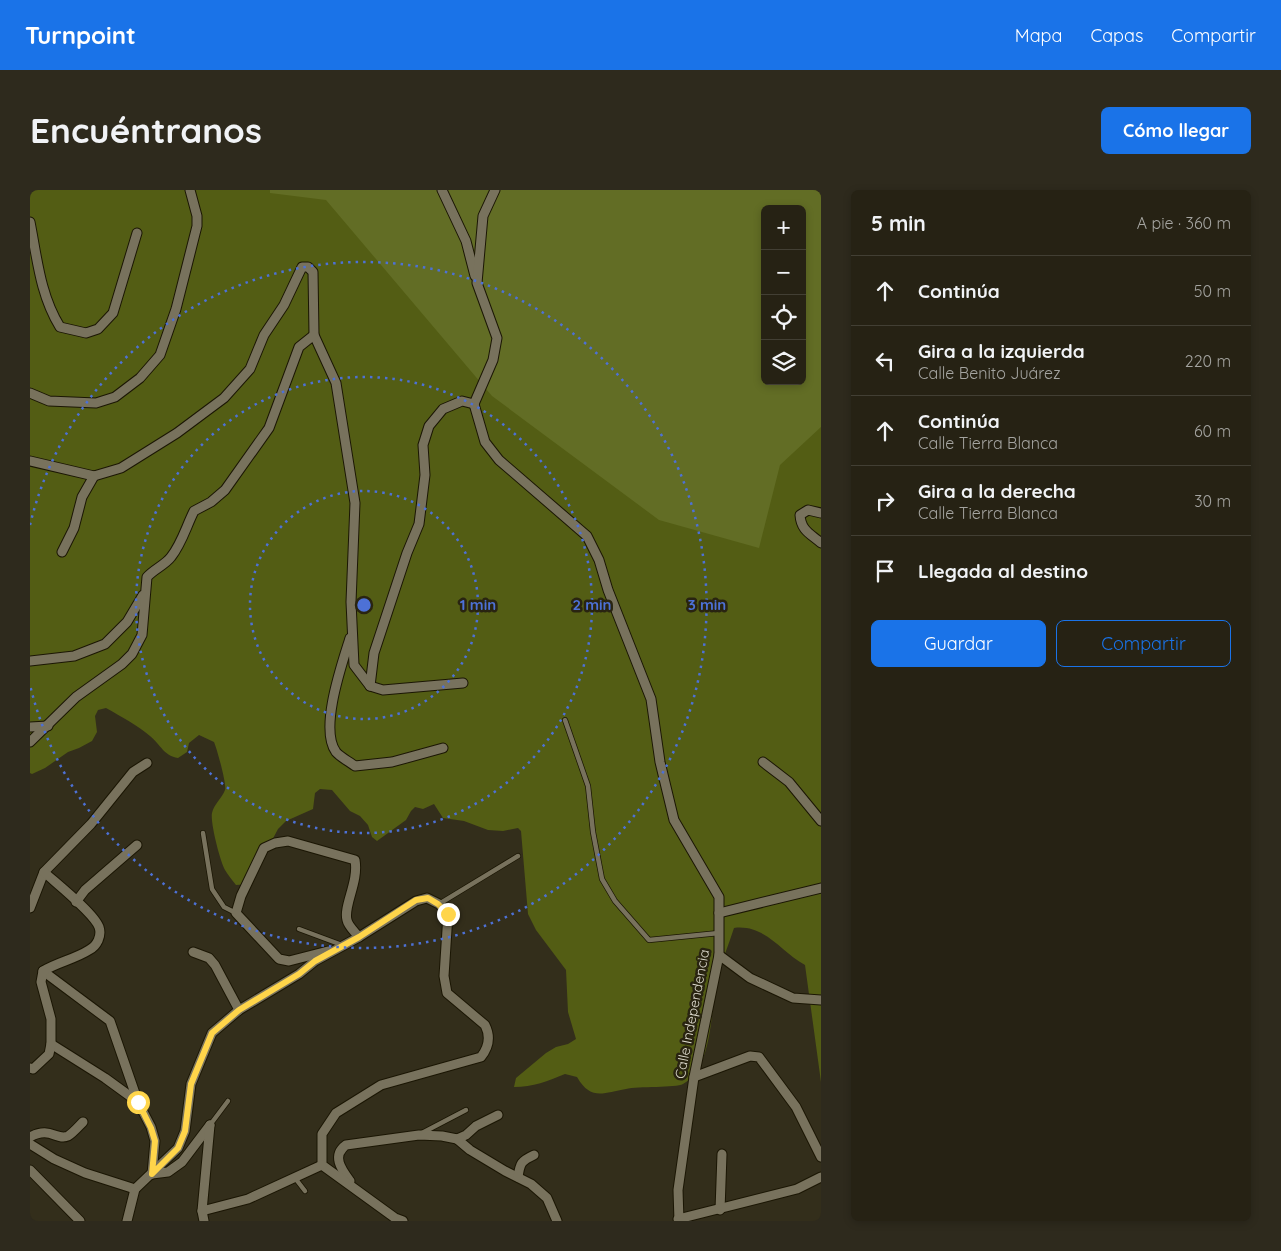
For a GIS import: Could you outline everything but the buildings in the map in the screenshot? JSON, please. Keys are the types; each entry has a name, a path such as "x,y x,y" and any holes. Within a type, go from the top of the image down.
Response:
{"street":[{"path":"30,393 48,401 96,403 115,397 140,378 160,356 176,309 197,226 197,216 190,190"},
{"path":"370,686 374,654 407,553 419,524 425,475 423,444 429,426 443,409 462,401 474,404 493,360 497,338 477,283 466,241 442,190"},
{"path":"477,283 484,216 495,190"},
{"path":"30,222 42,287 53,316 60,327 86,333 98,329 113,313 137,232"},
{"path":"30,461 94,476 129,464 178,433 224,398 250,369 264,335 284,305 302,267 308,267 313,272 314,335 336,383 353,494 351,602 354,665 370,686 383,690 463,684"},
{"path":"30,742 76,697 122,664 132,654 142,635 147,577 153,570 170,559 183,539 194,511 211,502 225,490 269,428 299,346 314,335"},
{"name":"Calle Independencia","path":"474,404 486,442 499,460 587,536 599,560 608,590 651,699 660,762 674,820 718,897 719,955 694,1077 678,1190 678,1220"},
{"path":"62,552 74,528 82,497 94,476"},
{"path":"821,513 808,510 800,515 800,524 821,544"},
{"path":"30,661 74,656 105,644 127,622 145,593"},
{"path":"352,630 334,690 329,736 336,752 356,766 392,762 443,748"},
{"path":"30,727 48,726"},
{"path":"762,762 790,782 821,821"},
{"path":"30,908 44,872 91,824 133,772 148,763"},
{"path":"342,946 289,960 279,959 236,913 241,896 264,848 275,843 288,842 355,860 357,870 347,911 347,921 359,937"},
{"path":"76,902 85,890 137,845"},
{"path":"30,1068 34,1069 49,1054 51,1044 51,1019 41,982 43,972 53,965 90,950 98,943 100,933 99,925 44,872"},
{"path":"719,912 821,888"},
{"path":"127,1221 135,1189 178,1148 185,1131 191,1084 212,1033 239,1010 299,974 315,961 359,937 416,900 428,898 438,904 448,914 444,976 447,993 485,1026 488,1032 488,1048 481,1057 381,1085 336,1113 322,1134 322,1165"},
{"path":"193,952 209,958 215,964 239,1010"},
{"path":"719,955 750,978 793,998 821,1000"},
{"path":"43,972 110,1021 138,1102 151,1128 155,1141 152,1174"},
{"path":"51,1044 105,1078 138,1102"},
{"path":"694,1077 750,1056 759,1057 796,1106 821,1157"},
{"path":"457,1139 476,1126 498,1115"},
{"path":"30,1137 38,1132 46,1132 62,1137 68,1136 83,1122"},
{"path":"152,1174 168,1172 182,1162 210,1125"},
{"path":"204,1221 202,1211 210,1125"},
{"path":"354,1188 339,1166 338,1156 340,1149 346,1145 419,1135 442,1136 457,1139 470,1150 531,1184 547,1198 557,1221"},
{"path":"30,1144 54,1159 85,1173 135,1189"},
{"path":"720,1210 722,1154"},
{"path":"518,1177 519,1167 523,1160 534,1155"},
{"path":"202,1211 248,1199 322,1165"},
{"path":"322,1165 395,1218 403,1221"},
{"path":"30,1170 80,1221"},
{"path":"678,1220 797,1189 821,1177"}],"lane":[{"path":"565,720 588,786 592,832 602,879 615,901 649,940 719,933"},
{"path":"203,833 212,889 224,907 236,913"},
{"path":"438,904 518,856"},
{"path":"299,929 342,946"},
{"path":"210,1125 228,1101"},
{"path":"419,1135 466,1110"},
{"path":"295,1178 305,1191"}],"green space":[{"path":"30,190 821,190 821,1082 805,965 772,940 755,930 734,928 721,964 715,989 706,1051 693,1076 683,1084 632,1088 598,1094 587,1090 577,1077 565,1074 534,1085 514,1087 516,1078 546,1053 576,1039 568,1012 566,970 536,930 528,914 521,831 518,828 503,831 488,830 464,821 443,818 434,804 423,809 415,807 406,820 377,841 372,837 368,825 360,816 350,811 332,790 320,789 315,793 313,809 286,821 278,829 249,884 236,885 223,865 212,824 213,810 225,790 214,742 199,735 189,743 187,752 178,758 173,757 166,753 154,739 140,728 106,708 98,710 95,716 97,732 92,741 68,752 45,768 32,774 30,773"},
{"path":"270,190 821,190 821,427 780,465 759,548 659,520 492,396 326,200 270,193"}],"route":[{"path":"138,1102 151,1128 155,1141 152,1174 178,1148 185,1131 191,1084 212,1033 239,1010 299,974 315,961 359,937 416,900 428,898 438,904 448,914"}]}
